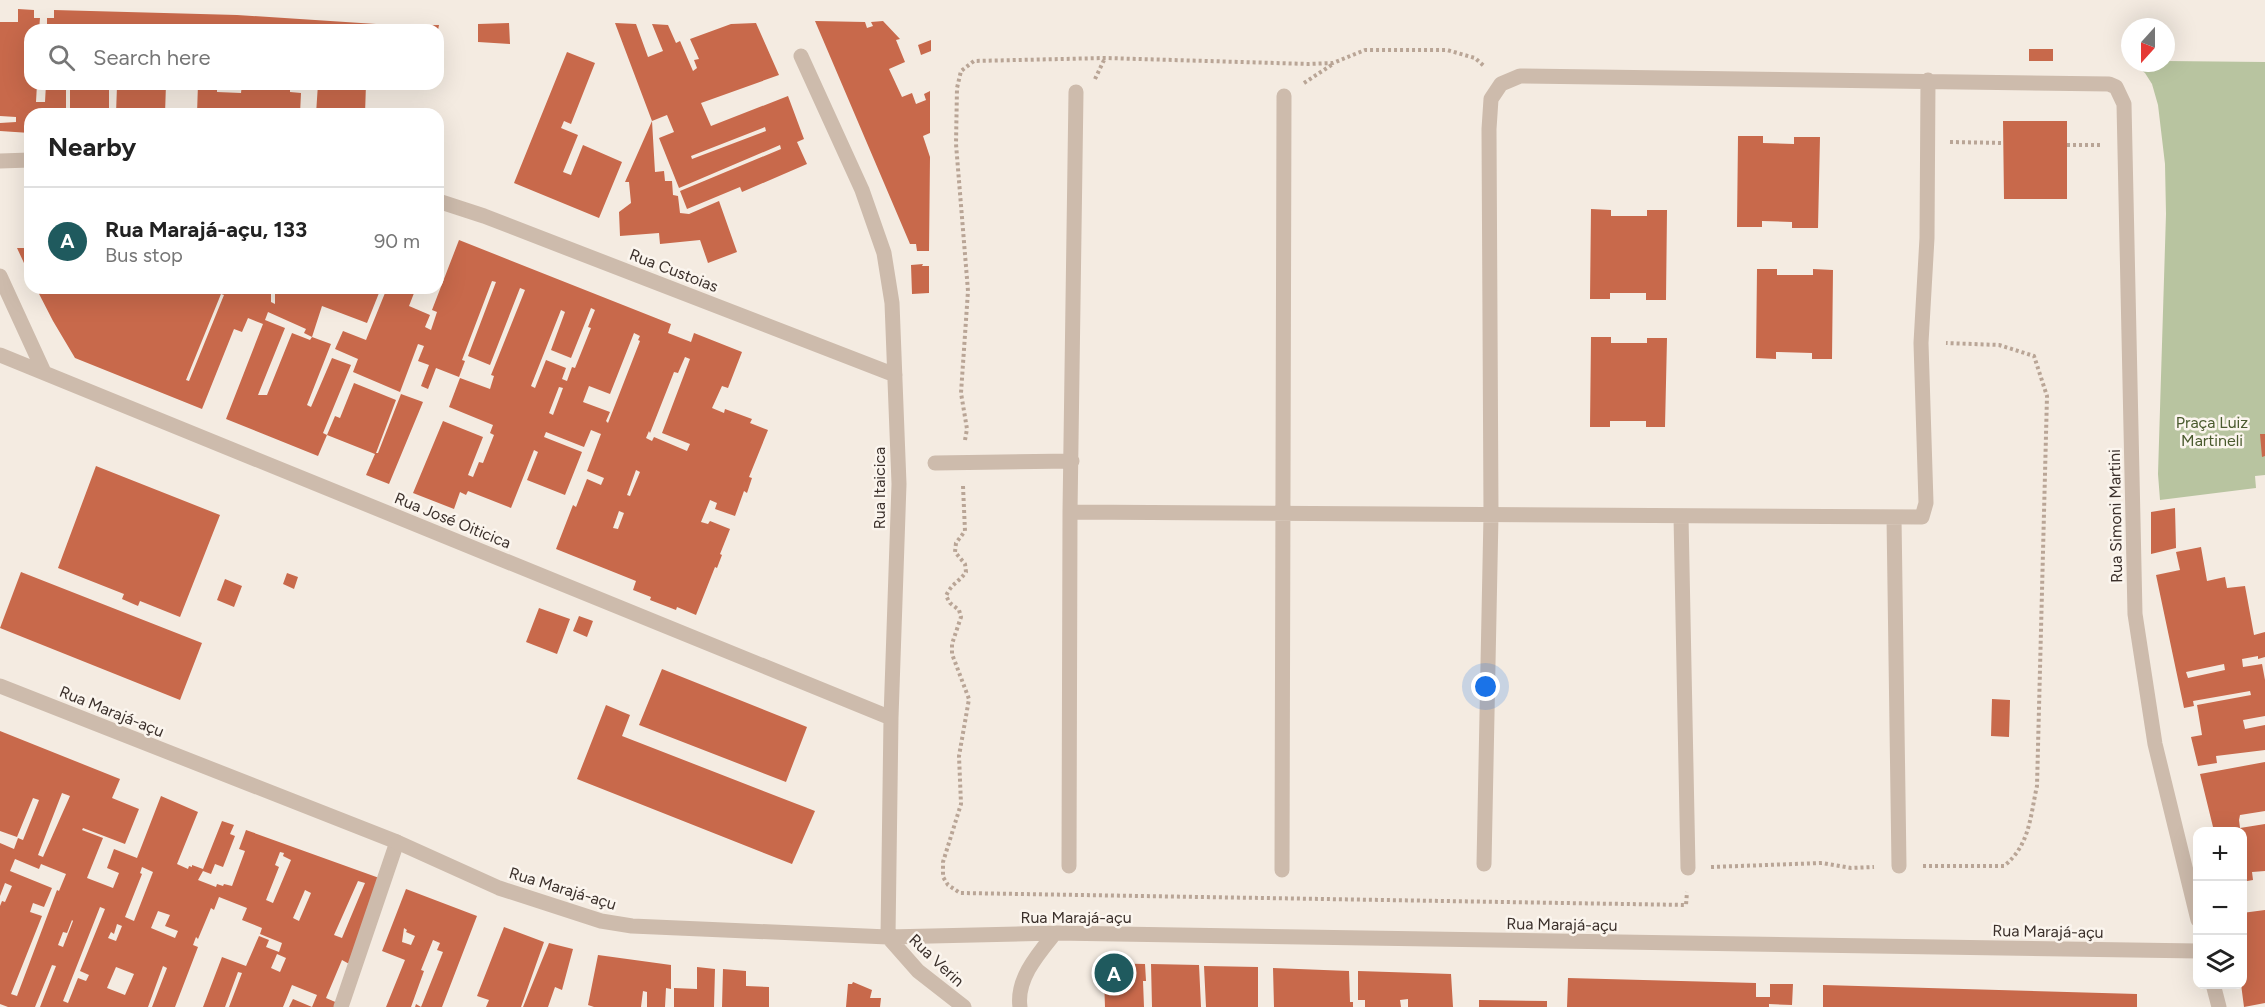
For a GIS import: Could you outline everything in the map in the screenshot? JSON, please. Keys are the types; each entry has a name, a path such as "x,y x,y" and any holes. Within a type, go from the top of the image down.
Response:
{"street":[{"name":"Rua Itaicica","path":"801,56 862,190 884,253 892,303 899,484 891,718 888,937"},
{"path":"1070,512 1283,514 1491,515 1681,516 1894,517 1922,517 1926,503 1922,343 1927,238 1928,80 1520,76 1501,84 1491,99 1489,129 1491,515 1484,864"},
{"name":"Rua Simoni Martini","path":"1928,80 2109,84 2116,87 2124,104 2135,614 2155,744 2193,900"},
{"path":"1069,866 1070,512 1076,92"},
{"path":"1282,870 1284,96"},
{"path":"0,161 24,160"},
{"name":"Rua Custoias","path":"444,203 895,375"},
{"path":"0,276 44,372"},
{"name":"Rua José Oiticica","path":"0,355 891,718"},
{"path":"935,463 1072,461"},
{"path":"1681,516 1688,868"},
{"path":"1894,517 1899,866"},
{"name":"Rua Marajá-açu","path":"0,686 397,842 499,888 601,921 632,926 888,937 1054,933 2193,951"},
{"path":"341,1007 397,842"},
{"path":"1020,1007 1018,994 1027,972 1054,933"},
{"name":"Rua Verin","path":"888,937 918,970 964,1007"},
{"path":"2214,989 2219,1007"}],"path":[{"path":"1284,96 1333,63 1365,50 1447,50 1475,58 1501,84"},
{"path":"1333,63 1105,58 974,61 961,71 957,88 956,144 968,291 961,393 967,429 962,462 964,531 956,543 955,552 965,564 966,572 950,586 946,596 950,603 959,610 961,617 952,644 952,654 969,699 958,756 962,804 943,862 943,877 948,885 960,893 1686,905 1688,868 1822,863 1851,868 2004,866 2014,858 2024,844 2037,786 2047,396 2034,356 1999,345 1922,343"},
{"path":"1927,142 2004,143"},
{"path":"2067,145 2126,146"}],"green space":[{"name":"Praça Luiz Martineli","path":"2175,61 2265,62 2265,475 2255,476 2256,488 2160,500 2158,474 2166,214 2165,164 2158,105 2152,84 2145,73 2175,72"}],"building":[{"path":"18,9 34,10 34,18 40,18 40,24 24,24 24,90 37,90 36,102 45,102 46,90 66,90 66,108 24,108 24,133 0,131 0,123 16,122 16,117 0,116 0,22 18,22"},
{"path":"54,10 237,15 376,24 47,24 47,18 54,18"},
{"path":"815,21 865,22 867,28 873,26 871,22 883,21 900,39 896,40 905,62 889,69 902,97 912,93 916,104 926,100 924,94 930,91 930,133 923,136 930,157 929,251 917,251 916,244 910,244"},
{"path":"509,23 510,44 478,42 478,24"},
{"path":"615,23 636,24 648,57 663,51 652,24 668,25 676,43 680,41 693,71 697,68 694,60 699,59 690,39 731,24 756,23 779,75 701,103 711,126 788,96 804,139 797,142 807,164 742,192 740,187 687,209 680,191 781,149 780,145 679,188 659,138 674,132 667,115 652,121","holes":["765,127 766,131 692,159 691,156"]},
{"path":"931,40 931,51 921,55 918,45"},
{"path":"2029,49 2053,49 2053,61 2029,61"},
{"path":"567,52 595,63 571,124 564,121 561,128 578,135 563,172 571,175 583,145 622,162 599,218 514,183"},
{"path":"70,90 109,90 109,108 70,108"},
{"path":"117,90 166,90 165,108 116,108"},
{"path":"198,90 241,93 241,90 290,90 290,92 301,93 300,108 197,108"},
{"path":"318,90 366,90 365,108 316,108"},
{"path":"652,121 655,172 664,171 665,181 672,181 673,195 678,196 680,213 689,214 719,201 737,252 708,263 700,240 660,244 659,233 620,236 619,212 631,203 629,182 625,182"},
{"path":"2003,121 2067,121 2067,199 2004,199"},
{"path":"1738,136 1763,136 1763,143 1794,144 1794,137 1820,137 1818,228 1792,228 1792,222 1762,221 1762,227 1737,227"},
{"path":"1591,209 1611,210 1611,216 1647,216 1647,210 1667,210 1666,300 1646,300 1646,293 1610,293 1610,299 1590,299"},
{"path":"459,240 671,324 668,333 691,342 694,333 742,352 728,388 722,386 712,408 724,413 725,409 752,419 750,423 768,430 749,477 752,478 747,493 744,491 735,516 715,509 717,503 710,500 701,522 708,524 710,521 730,529 717,568 715,567 696,615 650,600 651,597 633,590 636,581 556,549 573,505 576,507 587,479 601,485 604,478 587,471 601,434 591,430 584,447 546,432 544,437 582,452 565,495 527,480 538,452 534,450 511,508 468,491 466,495 460,492 454,509 413,493 443,421 483,437 468,475 473,477 479,462 483,463 494,435 490,433 493,425 449,407 460,378 490,389 494,376 491,375 525,290 520,288 490,365 468,356 496,282 492,281 462,360 465,361 459,377 436,368 428,389 421,386 429,365 418,361 424,346 418,344 400,392 353,372 358,359 335,349 343,331 366,340 385,294 414,294 409,306 430,315 425,327 431,330 437,312 432,310 438,294 444,294 444,279","holes":["591,308 595,310 588,327 591,328 575,368 572,367 567,381 562,379 566,368 546,360 535,388 531,386 561,310 565,312 551,350 571,358","634,333 640,336 638,340 640,341 608,423 606,421 610,412 583,402 589,386 610,394","685,357 690,359 662,433 690,444 687,451 654,437 652,441 646,438 674,372 678,373","559,387 563,388 553,415 549,413","636,470 640,472 630,496 627,495","619,511 624,513 618,529 613,528"]},
{"path":"17,248 24,248 24,263"},
{"path":"923,264 922,266 929,266 929,293 912,294 911,265"},
{"path":"1757,269 1777,269 1777,275 1813,275 1813,269 1833,270 1832,359 1812,359 1812,353 1776,352 1776,359 1756,358"},
{"path":"39,294 221,294 271,294 271,302 275,304 275,294 379,294 367,323 322,306 312,337 331,344 307,405 311,407 332,358 351,365 323,433 327,435 318,456 226,419 263,324 248,318 242,332 234,329 202,409 75,358","holes":["221,294 224,295 189,381 186,380","268,312 306,329 304,333 312,337 310,340 292,333 267,395 258,395 285,328 265,320"]},
{"path":"1591,337 1611,337 1611,343 1647,343 1647,338 1667,338 1665,427 1646,427 1646,421 1610,421 1610,427 1590,427"},
{"path":"354,383 396,400 376,453 378,453 401,394 423,402 389,484 366,475 375,454 327,435 335,416 340,418"},
{"path":"2260,434 2265,434 2265,456 2262,457"},
{"path":"96,466 220,515 180,617 140,601 138,606 122,599 124,594 58,568"},
{"path":"2175,508 2176,548 2151,554 2151,512"},
{"path":"2201,547 2207,581 2225,577 2227,588 2245,586 2254,635 2265,632 2265,657 2242,659 2243,667 2262,664 2265,680 2265,716 2243,720 2245,729 2265,725 2265,750 2216,756 2217,763 2198,766 2191,737 2202,735 2197,705 2251,695 2250,691 2193,701 2194,706 2184,708 2156,575 2180,570 2176,552","holes":["2224,664 2225,670 2188,678 2186,672"]},
{"path":"21,572 202,643 180,700 0,628"},
{"path":"287,573 298,577 294,589 283,584"},
{"path":"225,579 242,586 234,607 217,600"},
{"path":"539,608 570,619 557,654 526,642"},
{"path":"579,616 593,621 587,637 573,631"},
{"path":"662,669 807,727 786,782 639,725"},
{"path":"1992,699 2010,700 2009,737 1991,736"},
{"path":"606,705 630,715 622,736 815,811 792,864 577,779"},
{"path":"0,731 120,779 112,798 139,809 125,844 83,828 82,830 103,838 87,878 113,888 119,873 107,868 114,849 137,858 161,796 198,812 177,864 188,869 192,865 203,869 222,821 234,825 230,834 235,836 223,867 215,864 211,874 203,871 198,880 216,887 217,884 232,886 245,851 239,849 246,830 382,879 351,965 342,960 326,998 340,1004 339,1007 312,1007 317,995 292,985 283,1007 229,1007 242,973 238,972 225,1007 203,1007 222,957 246,966 259,936 269,940 266,947 279,952 282,943 260,934 262,928 242,920 247,908 219,897 214,910 211,908 198,939 196,937 193,945 198,947 175,1007 152,1007 167,968 163,966 148,1007 40,1007 56,966 52,965 35,1007 8,1007 0,1004 0,906 2,901 5,902 12,886 5,883 0,896 0,843 14,849 18,838 23,840 39,800 33,798 17,837 0,831","holes":["62,793 70,796 43,857 38,855","280,852 291,860 273,903 266,900 279,867 275,865","15,859 39,869 41,864 66,874 59,891 57,890 17,996 11,994 42,916 30,912 33,903 44,907 52,888 10,871","142,867 153,872 134,921 125,917 142,874 140,873","358,881 365,883 342,938 334,935","305,890 311,893 299,921 293,918","100,907 105,909 80,971 89,975 86,981 78,978 68,1003 63,1001","158,911 170,915 165,926 178,931 175,938 151,928","72,920 63,947 58,945 63,932 67,933","117,924 122,926 116,941 108,938 111,932 114,934","277,954 286,958 280,972 271,968","116,967 134,974 125,995 107,988"]},
{"path":"2265,762 2265,811 2240,815 2240,827 2213,827 2200,774"},
{"path":"2265,824 2265,871 2252,872 2253,880 2247,881 2246,827"},
{"path":"406,889 477,916 442,1007 421,1007 443,952 437,950 440,943 433,940 421,970 424,971 411,1007 386,1007 405,960 382,951","holes":["404,928 406,932 415,936 411,945 402,942"]},
{"path":"2265,910 2265,1003 2244,1007 2242,989 2247,989 2247,912"},
{"path":"504,927 544,942 521,1007 486,1007 489,1000 477,996"},
{"path":"549,943 573,949 562,990 555,987 548,1007 523,1007"},
{"path":"598,955 671,965 671,989 666,988 665,1007 647,1007 647,992 643,991 641,1007 588,1005"},
{"path":"1098,963 1145,964 1144,1007 1105,1007 1104,978 1099,978"},
{"path":"1151,964 1199,965 1201,1007 1152,1007"},
{"path":"1204,966 1258,967 1258,1007 1206,1007"},
{"path":"697,967 715,969 714,1007 674,1007 674,988 697,989"},
{"path":"1273,968 1349,971 1350,1002 1353,1002 1353,1007 1274,1007"},
{"path":"723,969 746,971 746,986 769,987 769,1007 722,1007"},
{"path":"1358,971 1451,974 1453,1007 1408,1007 1408,999 1400,1000 1401,1007 1365,1007 1365,1000 1358,1000"},
{"path":"1568,978 1756,983 1756,997 1770,997 1770,984 1793,984 1792,1005 1567,1007"},
{"path":"853,982 872,990 870,998 881,998 880,1007 846,1007 848,984"},
{"path":"1823,985 2137,994 2137,1007 1823,1007"},
{"path":"293,999 312,1007 289,1007"},
{"path":"1479,1000 1547,1001 1547,1007 1479,1007"}],"place":[{"name":"Rua Marajá-açu, 133","path":"1114,973"}]}
